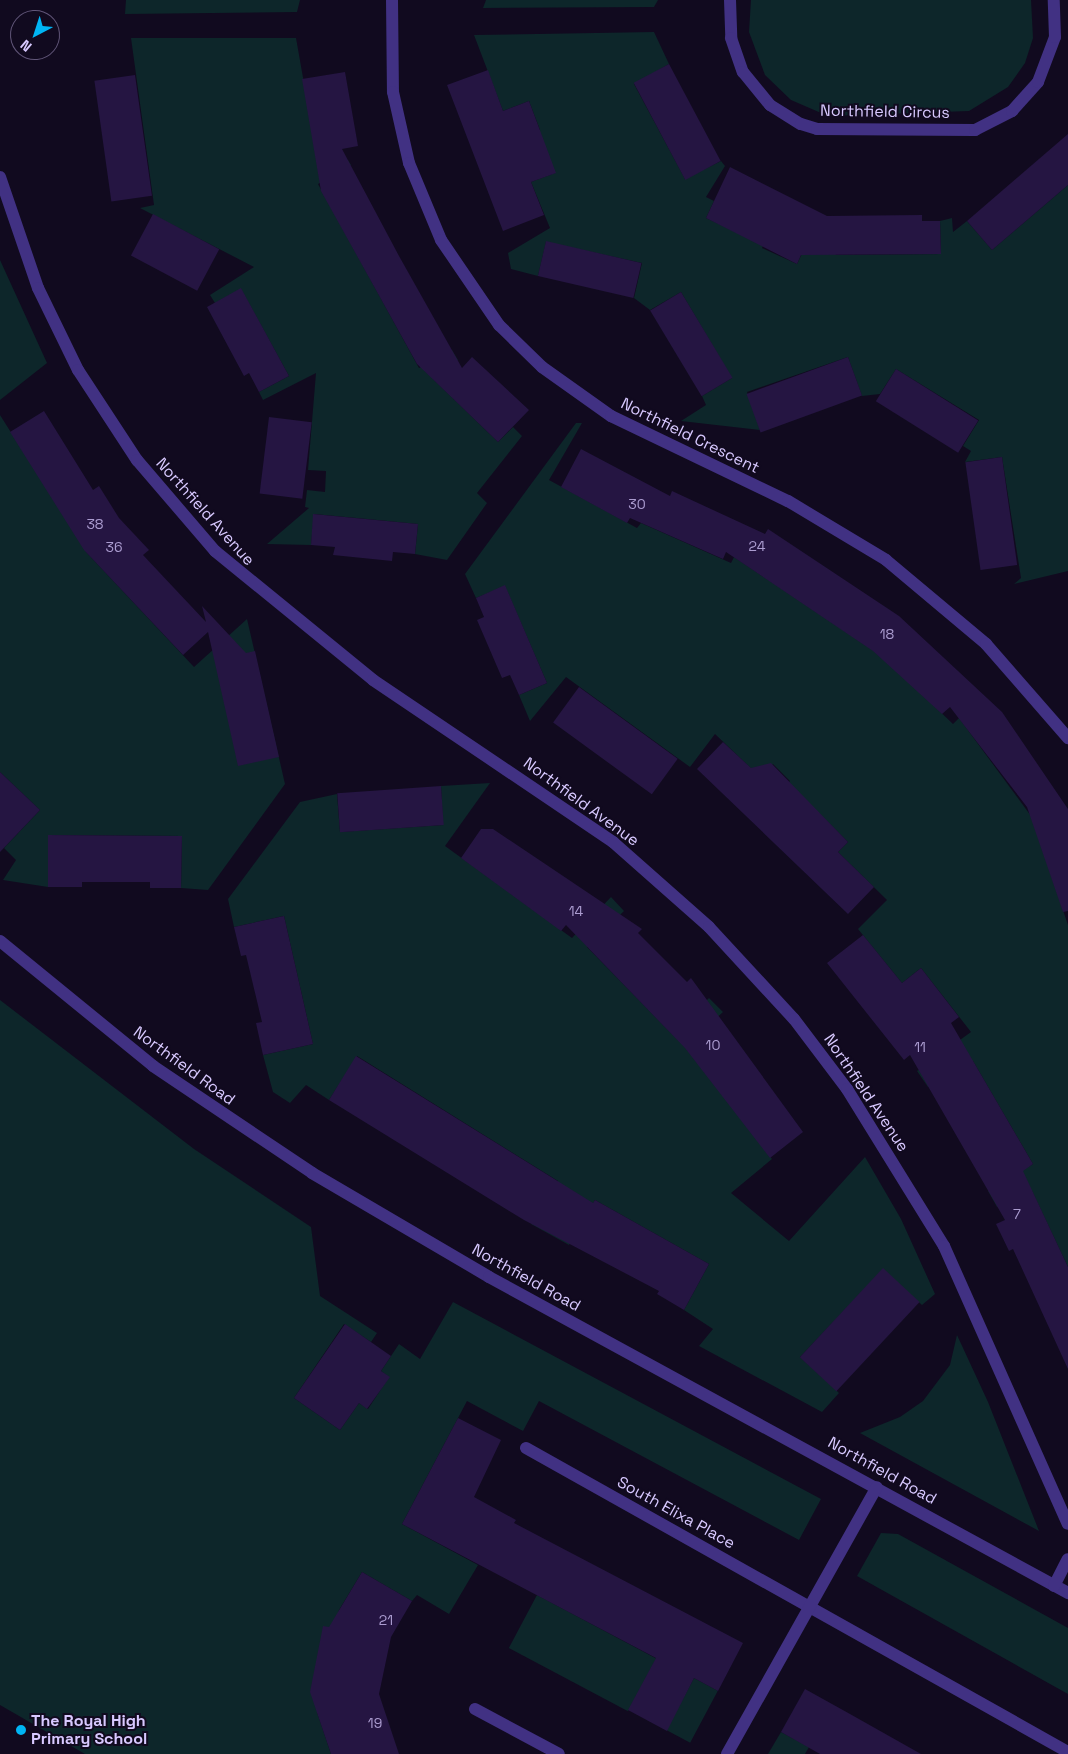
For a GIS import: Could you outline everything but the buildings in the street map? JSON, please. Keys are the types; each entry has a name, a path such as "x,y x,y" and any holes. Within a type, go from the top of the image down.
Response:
{"street":[{"name":"Northfield Crescent","path":"392,0 394,92 412,171 441,240 499,324 542,367 611,416 788,501 886,560 973,632 1068,738"},
{"name":"Northfield Circus","path":"730,0 731,38 750,82 770,105 817,129 975,130 990,124 1012,111 1038,82 1062,19 1054,0"},
{"name":"Northfield Avenue","path":"0,178 38,288 78,370 137,460 215,551 374,680 613,842 709,927 794,1019 847,1089 944,1246 1068,1524"},
{"name":"Northfield Road","path":"0,941 154,1066 312,1173 481,1273 877,1486 1068,1593"},
{"name":"South Elixa Place","path":"526,1448 1068,1752"},
{"path":"727,1754 877,1486"},
{"path":"1054,1586 1068,1559"},
{"path":"475,1709 559,1754"}],"green space":[{"path":"126,0 300,0 297,12 125,14"},
{"path":"486,0 658,0 654,7 483,8"},
{"path":"751,0 1031,0 1033,38 1025,63 1008,87 969,111 828,116 791,100 765,75 749,32"},
{"path":"654,32 669,64 634,84 685,179 721,161 725,166 706,197 714,201 706,218 742,235 771,228 762,248 797,264 820,216 836,255 941,254 940,221 952,218 953,232 967,221 992,250 1068,185 1068,571 1014,584 1021,578 1002,457 965,462 971,451 963,446 979,420 896,369 880,394 862,396 848,357 747,392 760,430 681,421 706,405 702,396 732,378 681,292 650,310 634,298 642,263 546,242 538,276 511,269 508,253 550,228 531,182 555,173 515,140 540,130 529,101 503,111 474,35"},
{"path":"131,38 296,38 319,168 348,160 351,165 318,184 419,368 452,350 458,360 433,379 498,442 513,427 522,436 477,493 487,503 447,560 415,554 418,524 314,514 311,545 267,544 309,508 305,507 307,490 325,492 326,471 308,470 316,373 263,400 259,392 289,376 241,289 215,303 210,295 254,267 140,208 154,205"},
{"path":"0,260 47,363 0,400"},
{"path":"0,415 87,553 194,667 247,619 285,784 208,890 181,888 182,836 48,835 48,887 3,880 16,860 4,848 40,810 0,772"},
{"path":"576,423 582,423 549,480 637,528 641,523 731,563 734,557 883,657 953,724 959,718 1031,816 1068,925 1068,1267 1032,1191 997,1207 988,1191 1033,1164 973,1061 928,1087 917,1071 971,1032 921,968 902,983 858,929 887,900 838,852 848,842 820,814 777,794 790,781 773,764 760,777 715,734 690,767 566,677 530,721 519,695 547,683 505,586 476,598 465,574"},
{"path":"490,783 445,846 572,938 611,897 624,911 587,947 672,1034 709,998 723,1012 685,1047 772,1159 731,1193 789,1241 865,1157 901,1219 935,1294 922,1305 883,1269 800,1357 839,1393 822,1412 699,1346 713,1329 684,1310 709,1264 595,1200 569,1245 531,1224 558,1181 357,1056 329,1100 306,1085 290,1103 273,1092 263,1055 313,1044 284,916 234,927 228,899 300,802 337,794 340,832 443,825 441,786"},
{"path":"0,1000 194,1149 311,1227 320,1296 377,1333 371,1342 344,1324 294,1398 340,1430 359,1403 368,1409 389,1377 381,1371 399,1344 420,1359 453,1302 821,1499 799,1540 539,1401 523,1431 467,1401 402,1524 478,1565 449,1614 417,1595 412,1601 362,1572 339,1610 317,1712 331,1754 85,1754 0,1705"},
{"path":"957,1335 988,1402 1039,1531 860,1433 900,1417 923,1401 950,1365"},
{"path":"881,1533 898,1534 1068,1628 1068,1694 857,1576"},
{"path":"537,1595 656,1658 628,1711 509,1648"},
{"path":"694,1678 718,1691 690,1743 666,1730"},
{"path":"781,1732 809,1747 805,1754 768,1754"}],"place":[{"name":"The Royal High Primary School","path":"21,1730"}]}
